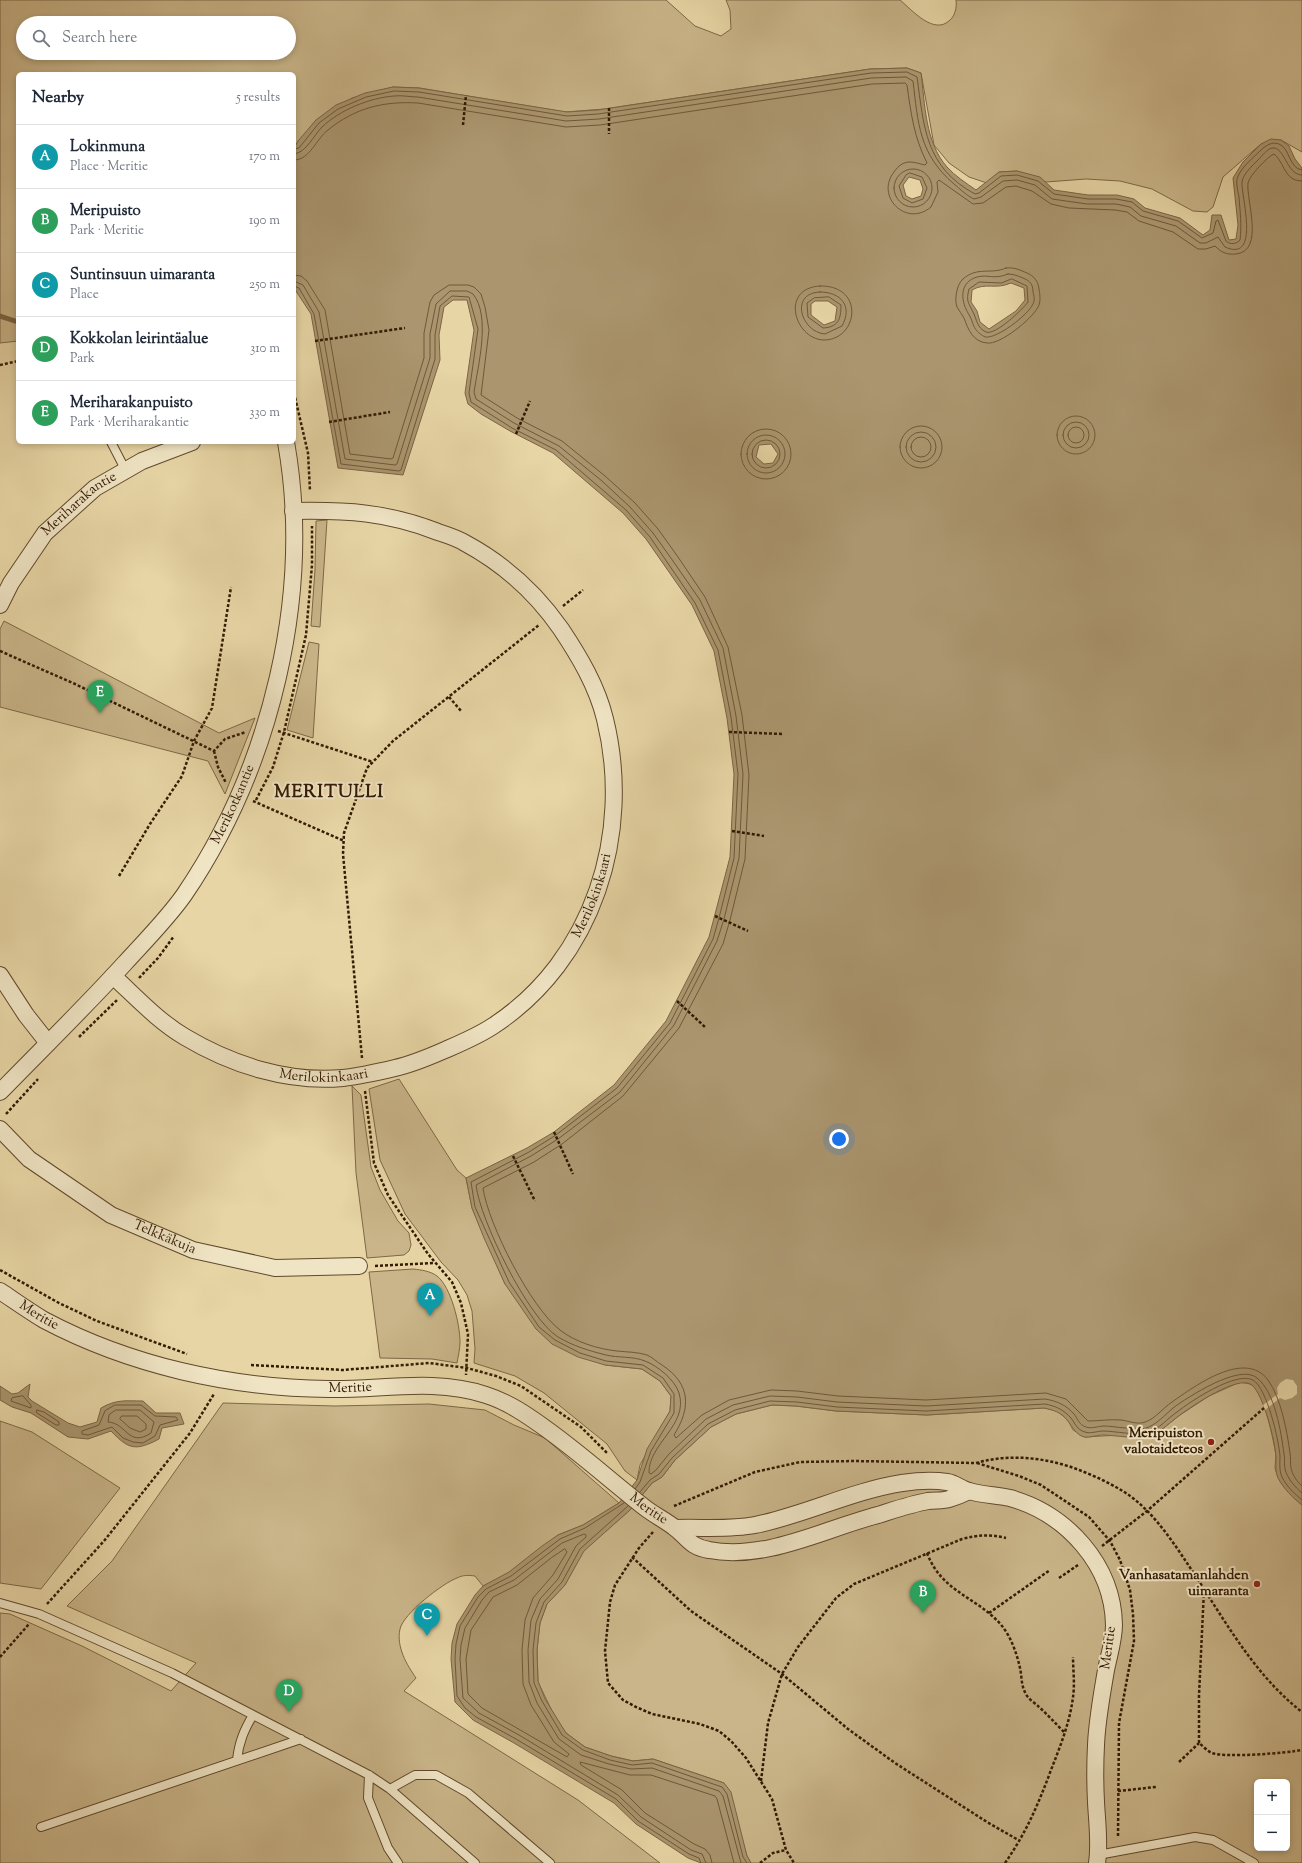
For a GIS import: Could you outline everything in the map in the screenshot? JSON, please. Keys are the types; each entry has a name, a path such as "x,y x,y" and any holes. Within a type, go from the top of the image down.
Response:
{"street":[{"name":"Meriharakantie","path":"0,605 11,583 45,533 95,488 142,461 187,444"},
{"name":"Merikotkantie","path":"0,1092 148,938 183,896 225,825 265,728 281,664 292,584 293,511 286,444"},
{"name":"Merilokinkaari","path":"113,976 157,1016 184,1036 250,1067 285,1076 320,1079 364,1076 414,1064 465,1042 492,1027 518,1007 545,981 561,959 578,934 597,894 606,864 612,829 614,798 610,748 604,716 591,681 574,649 551,615 522,583 494,561 463,541 429,528 379,515 338,510 293,511"},
{"path":"0,975 26,1015 48,1043"},
{"name":"Telkkäkuja","path":"0,1129 29,1159 111,1215 193,1250 275,1268 359,1266"},
{"name":"Meritie","path":"0,1291 45,1320 89,1340 143,1360 193,1374 223,1380 280,1387 331,1389 430,1386 465,1389 506,1403 527,1415 569,1445 645,1507 670,1519 734,1528 756,1525 857,1493 903,1483 948,1482 969,1491 1010,1498 1031,1506 1053,1519 1078,1538 1092,1555 1107,1585 1112,1604 1114,1625 1102,1691 1096,1743 1095,1774 1098,1859"},
{"name":"Meritie","path":"670,1519 690,1544 707,1550 743,1553 776,1547 865,1518 928,1501 948,1500 969,1491"}],"lane":[{"path":"111,444 126,471"},
{"path":"0,1603 39,1614 172,1673 369,1775 390,1788 475,1863"},
{"path":"237,1760 239,1743 253,1715"},
{"path":"41,1828 300,1739"},
{"path":"369,1775 368,1798 388,1848 398,1863"},
{"path":"390,1788 415,1775 436,1775 468,1793 550,1863"},
{"path":"1098,1859 1195,1837 1213,1840 1254,1863"}],"path":[{"path":"463,125 466,96"},
{"path":"609,108 609,134"},
{"path":"315,341 405,328"},
{"path":"0,365 16,361"},
{"path":"252,809 273,767 284,732 306,635 312,565 311,511 308,453 296,402"},
{"path":"516,434 530,402"},
{"path":"329,422 390,412"},
{"path":"119,876 150,824 182,776 194,741 212,708 231,587"},
{"path":"465,1389 468,1334 462,1303 452,1282 435,1263 388,1195 374,1162 364,1076 343,854 344,833 367,768 393,742 583,590"},
{"path":"0,651 75,684 214,751 224,781 238,795 344,840"},
{"path":"449,697 462,712"},
{"path":"214,751 225,740 240,733 265,728 284,732 373,762"},
{"path":"729,732 783,734"},
{"path":"732,831 764,836"},
{"path":"715,916 748,931"},
{"path":"77,1040 158,958 176,933"},
{"path":"677,1001 705,1027"},
{"path":"0,1120 38,1079"},
{"path":"554,1132 573,1174"},
{"path":"513,1156 535,1200"},
{"path":"359,1266 435,1263"},
{"path":"0,1270 59,1303 97,1321 194,1357"},
{"path":"247,1365 343,1370 429,1363 467,1368 496,1376 521,1386 581,1427 604,1449 612,1460"},
{"path":"0,1657 104,1540 190,1433 223,1380"},
{"path":"1146,1510 1264,1408"},
{"path":"794,1863 786,1850 772,1799 746,1758 731,1741 719,1730 700,1724 652,1714 623,1700 608,1682 605,1651 610,1602 615,1585 632,1557 670,1519 679,1506 755,1472 800,1462 853,1461 976,1463 991,1459 1027,1457 1055,1462 1081,1470 1122,1490 1146,1510 1171,1540 1244,1650 1269,1680 1302,1712"},
{"path":"761,1781 768,1723 782,1674 798,1647 836,1598 854,1584 962,1539 980,1535 997,1535 1006,1538"},
{"path":"927,1553 932,1566 943,1580 959,1593 989,1613 1003,1627 1015,1650 1026,1695 1065,1733"},
{"path":"632,1557 691,1611 782,1674 848,1729 895,1763 1020,1842"},
{"path":"989,1613 1050,1570"},
{"path":"1179,1762 1199,1743 1199,1695 1204,1589"},
{"path":"1005,1863 1020,1842 1036,1809 1065,1733 1073,1696 1073,1657"},
{"path":"1199,1743 1212,1753 1270,1754 1290,1753 1302,1750"},
{"path":"1118,1791 1156,1787"},
{"path":"761,1862 773,1853 786,1850"}],"shaded area":[{"path":"0,0 666,0 695,26 721,36 731,29 730,10 726,0 900,0 924,20 937,25 944,24 952,18 955,11 956,0 1302,0 1302,152 1281,140 1261,144 1223,177 1213,207 1207,212 1193,211 1152,189 1120,181 1086,179 1046,182 1017,171 999,172 987,183 969,177 949,163 934,145 921,73 907,68 870,69 604,109 565,112 419,88 393,87 352,98 316,120 296,145 296,72 16,72 16,341 0,343"},
{"path":"327,520 320,627 311,626 315,570 316,521"},
{"path":"4,621 219,733 255,718 225,794 208,761 0,707 0,629"},
{"path":"309,642 319,644 313,738 287,730"},
{"path":"399,1079 457,1170 466,1178 472,1208 505,1284 605,1365 642,1369 660,1381 671,1396 670,1411 640,1465 637,1480 625,1471 607,1444 544,1393 515,1376 474,1363 475,1349 472,1311 467,1295 458,1280 441,1262 405,1214 380,1160 369,1089"},
{"path":"352,1086 361,1095 371,1167 380,1190 398,1221 409,1233 411,1245 409,1251 404,1255 367,1258 356,1173"},
{"path":"413,1269 434,1274 442,1281 446,1288 454,1306 460,1334 457,1363 432,1359 380,1358 369,1272"},
{"path":"1240,1382 1251,1384 1261,1397 1271,1429 1276,1456 1275,1468 1279,1478 1302,1505 1302,1863 751,1863 747,1856 724,1783 653,1759 633,1761 611,1756 585,1747 566,1733 555,1717 538,1682 537,1650 540,1623 547,1604 565,1585 583,1551 630,1510 652,1483 662,1477 675,1460 711,1427 736,1414 772,1405 796,1406 836,1411 927,1415 1044,1408 1057,1411 1068,1420 1073,1430 1085,1437 1119,1435 1140,1439 1157,1433 1180,1415 1209,1396"},
{"path":"223,1403 335,1406 429,1404 485,1410 514,1425 545,1438 619,1503 583,1525 558,1535 509,1573 483,1586 475,1576 461,1576 443,1586 424,1600 408,1615 400,1629 399,1636 401,1649 406,1662 416,1678 404,1691 578,1800 660,1863 0,1863 0,1613 10,1614 82,1646 171,1691 196,1663 67,1606 112,1561"},
{"path":"0,1421 32,1432 120,1488 41,1589 0,1583"}],"water":[{"path":"907,68 921,73 927,122 934,146 940,157 947,167 976,190 999,172 1017,171 1040,177 1054,190 1088,195 1117,195 1134,199 1145,208 1180,218 1203,235 1210,230 1212,215 1221,215 1229,240 1236,239 1238,225 1233,178 1243,162 1261,144 1271,139 1281,140 1289,146 1295,159 1302,168 1302,1505 1288,1493 1278,1478 1274,1441 1265,1408 1252,1385 1246,1383 1227,1387 1216,1392 1186,1411 1158,1432 1146,1437 1102,1435 1084,1437 1076,1432 1062,1415 1044,1408 927,1415 836,1411 796,1406 772,1405 736,1414 711,1427 675,1460 662,1477 652,1483 630,1510 584,1551 565,1585 547,1604 540,1623 537,1650 538,1681 545,1699 566,1733 585,1747 611,1756 633,1761 653,1759 724,1783 731,1792 747,1856 751,1863 701,1863 688,1858 636,1824 614,1803 473,1720 455,1702 451,1659 452,1643 457,1624 475,1595 483,1586 509,1572 558,1535 583,1525 619,1503 637,1480 647,1449 670,1411 671,1396 660,1381 642,1369 605,1365 578,1357 552,1344 536,1329 505,1284 472,1208 466,1178 527,1148 554,1132 614,1085 666,1021 709,937 730,857 734,774 727,718 714,651 692,605 646,539 623,513 553,453 510,431 481,414 468,404 465,393 474,330 467,300 453,300 444,307 439,335 440,360 403,475 338,468 311,314 296,291 296,144 316,120 336,105 365,93 393,87 419,88 567,112 598,110 870,69","holes":["909,177 920,180 923,189 921,196 912,199 906,196 903,185","1011,283 1024,288 1025,300 1016,311 989,329 980,322 977,311 971,302 972,290","815,301 828,301 837,307 835,321 824,325 811,315 811,304","771,444 778,454 773,463 764,464 756,457 759,445"]},
{"path":"30,1384 28,1397 32,1401 68,1423 80,1427 97,1422 101,1408 112,1403 126,1401 143,1401 156,1413 180,1413 184,1424 162,1428 159,1439 138,1447 128,1445 111,1431 88,1439 68,1437 31,1413 12,1407 0,1400 0,1386 12,1394 18,1393"}],"pier":[{"path":"1286,1379 1293,1380 1297,1386 1297,1394 1292,1398 1285,1400 1280,1398 1265,1410 1263,1405 1278,1394 1277,1388 1280,1383"}],"waterway":[{"path":"0,316 16,321"}],"place":[{"name":"Meriharakanpuisto","path":"100,713"},
{"name":"Lokinmuna","path":"430,1316"},
{"name":"Meripuiston valotaideteos","path":"1211,1442"},
{"name":"Vanhasatamanlahden uimaranta","path":"1257,1584"},
{"name":"Meripuisto","path":"923,1613"},
{"name":"Suntinsuun uimaranta","path":"427,1636"},
{"name":"Kokkolan leirintäalue","path":"289,1712"}],"district":[{"name":"MERITULLI","path":"329,793"}]}
